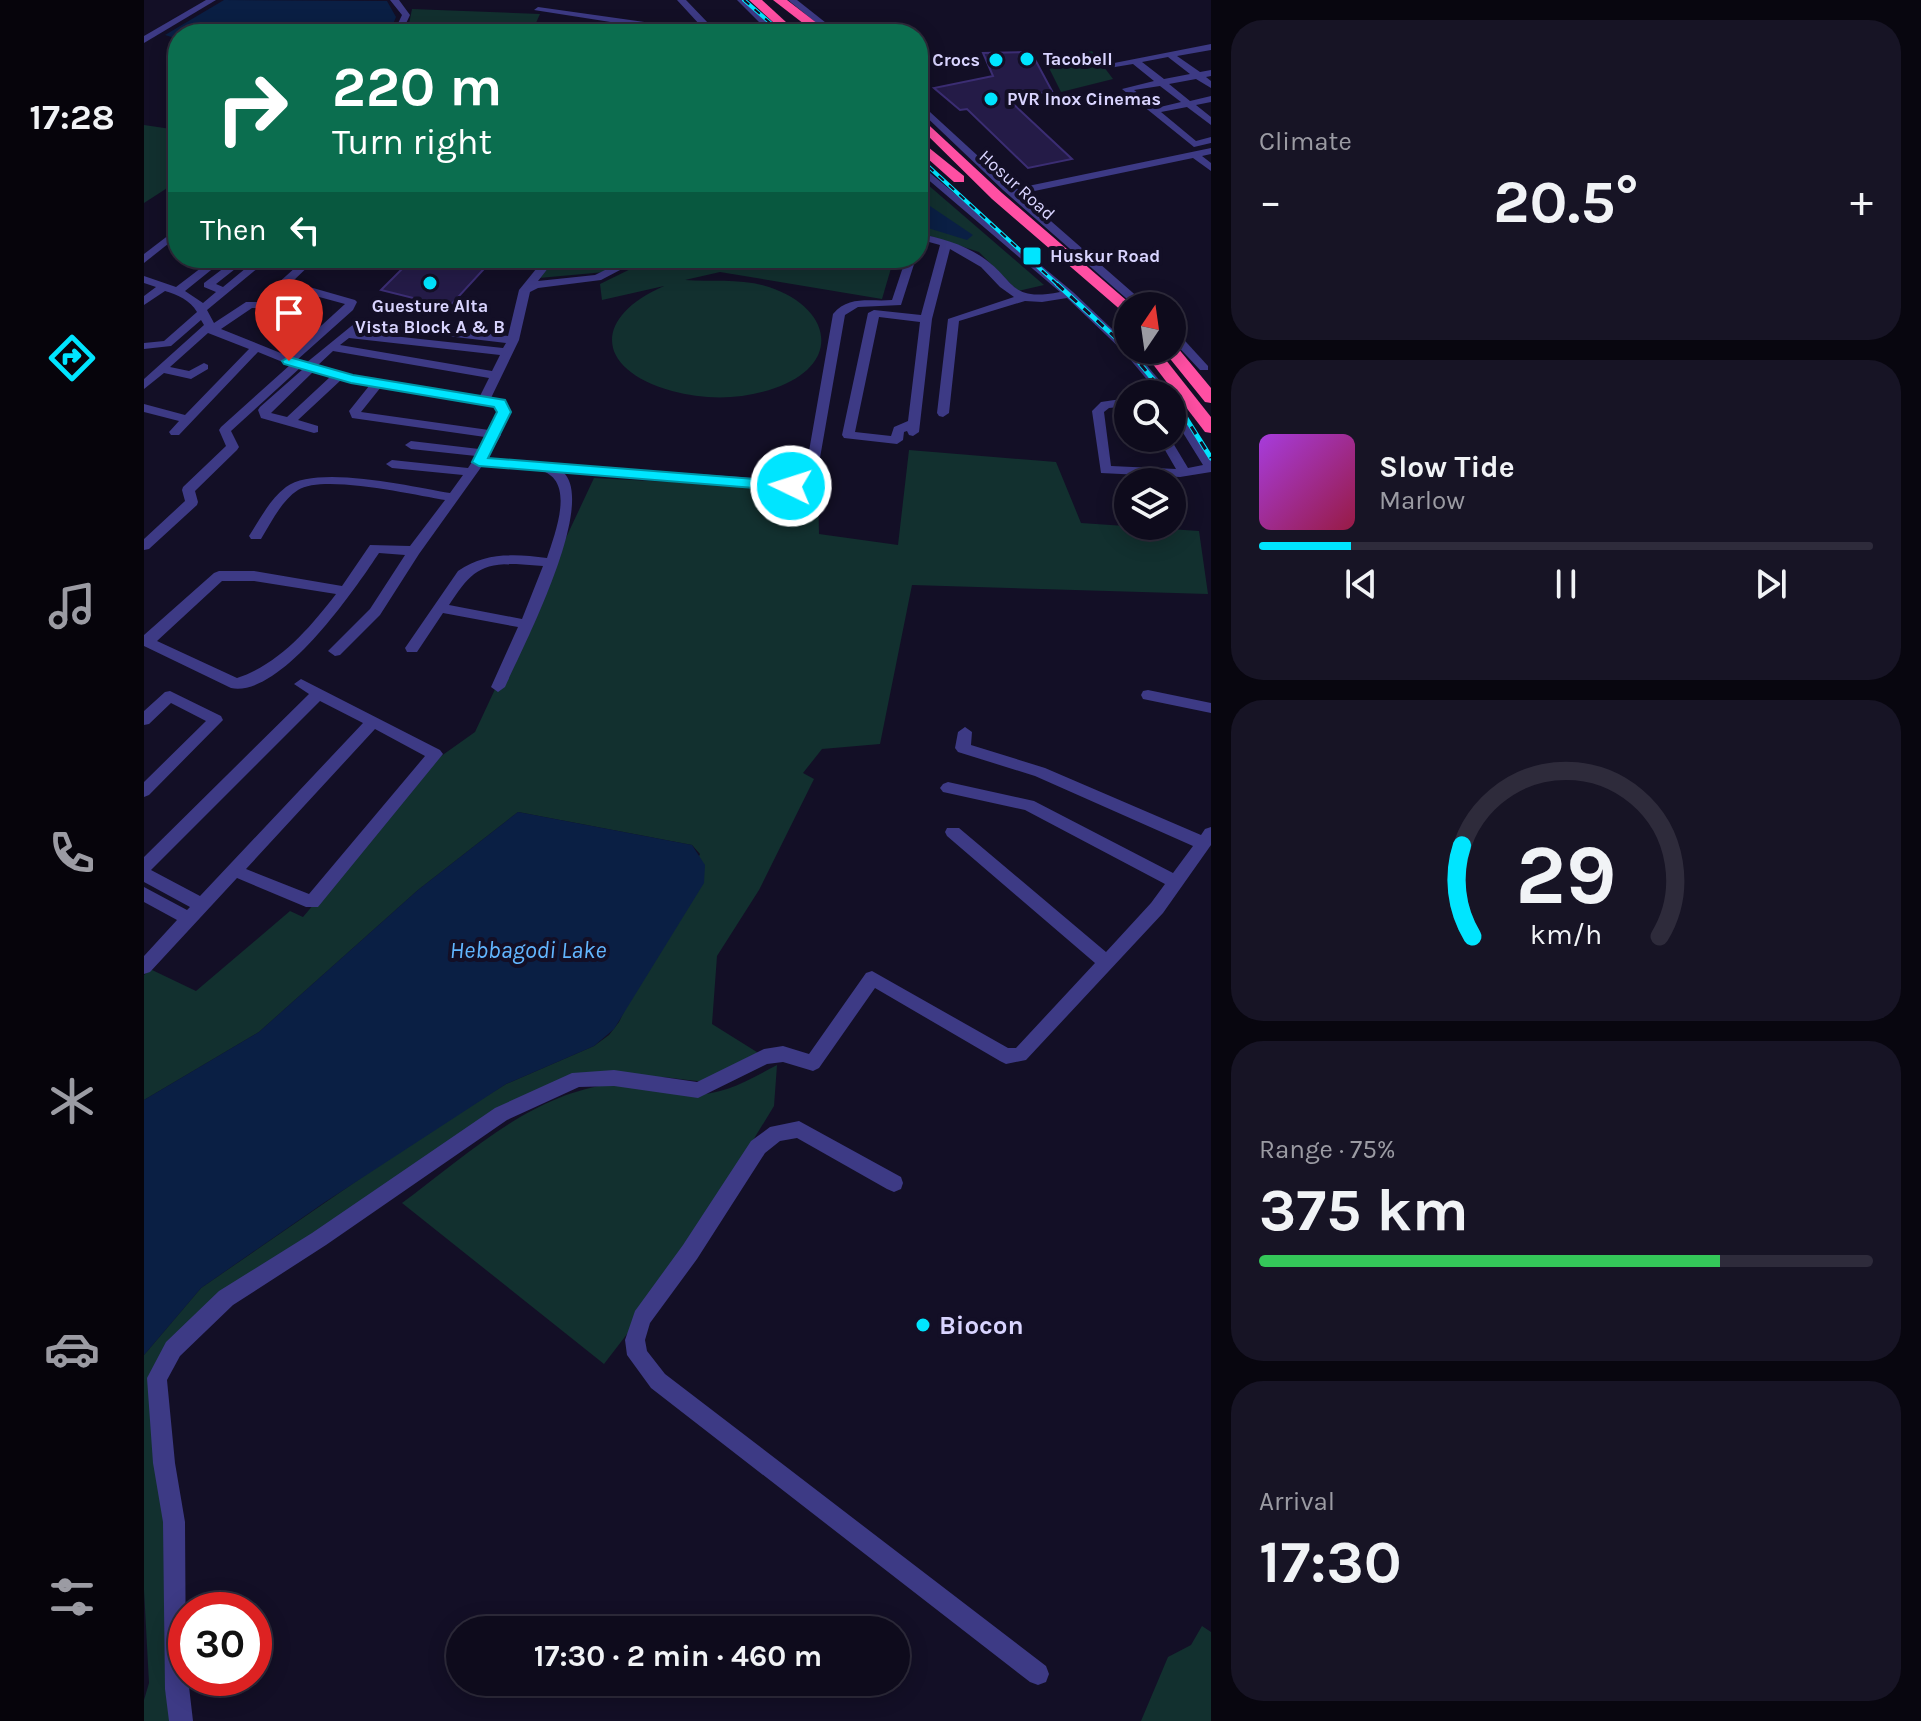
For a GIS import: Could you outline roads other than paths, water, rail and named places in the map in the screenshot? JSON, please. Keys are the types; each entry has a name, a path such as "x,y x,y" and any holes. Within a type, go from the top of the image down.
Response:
{"highway":[{"path":"755,0 782,24"},
{"path":"767,0 795,24"},
{"path":"779,0 811,24"},
{"name":"Hosur Road","path":"928,127 1114,314"},
{"name":"Hosur Road","path":"928,150 997,195 1114,297"},
{"path":"1186,362 1197,370 1211,398"},
{"path":"1161,364 1211,428"}],"street":[{"path":"171,24 212,0"},
{"path":"394,0 406,15 402,24"},
{"path":"681,0 704,24"},
{"path":"741,0 766,24"},
{"path":"792,0 823,24"},
{"path":"538,10 632,24"},
{"path":"144,40 168,26"},
{"path":"1193,38 1209,48"},
{"path":"1170,41 1184,52"},
{"path":"1151,45 1211,85"},
{"path":"1132,48 1135,60"},
{"path":"1109,65 1209,48"},
{"path":"1112,50 1135,60 1211,122"},
{"path":"1211,73 1127,89 1154,111 1211,168"},
{"path":"1154,111 1211,99"},
{"path":"997,195 1194,149 1211,140"},
{"path":"1194,149 1211,151"},
{"path":"928,174 1069,294 1114,337"},
{"path":"997,195 1124,292"},
{"path":"928,239 984,262 1012,292 1023,298 1037,300 1069,294"},
{"path":"144,260 168,240"},
{"path":"926,319 874,313 848,435 897,440 898,430 913,428 926,319 946,244"},
{"path":"178,291 208,268"},
{"path":"224,291 208,285 231,268"},
{"path":"145,348 167,344 253,268"},
{"path":"144,385 211,328 250,304 259,306 302,268"},
{"path":"484,400 513,340 525,290 543,268"},
{"path":"525,290 535,285 597,278 618,268"},
{"path":"392,464 479,462 800,485 811,475 839,314 844,306 853,303 897,303 908,268"},
{"path":"144,279 178,291 202,311 211,328 301,365 377,384 500,403 504,412 479,462 414,551 379,606 335,651"},
{"path":"285,284 351,302 264,410 265,415 314,429"},
{"path":"144,302 164,286"},
{"path":"274,294 300,301"},
{"path":"943,413 954,319 1023,298"},
{"path":"144,546 192,502 188,490 233,447 225,430 356,323 513,340"},
{"path":"346,334 507,352"},
{"path":"330,347 495,375"},
{"path":"175,432 256,348"},
{"path":"1186,354 1197,370"},
{"path":"1140,364 1153,380"},
{"path":"162,369 185,375 196,373 204,367"},
{"path":"289,422 338,376"},
{"path":"377,384 355,411 356,415 495,435"},
{"path":"1114,404 1105,405 1098,411 1105,470 1114,470"},
{"path":"144,408 187,419"},
{"path":"1172,452 1181,468 1210,466 1186,427"},
{"path":"411,445 479,462"},
{"path":"498,687 564,530 566,484 560,476 547,469"},
{"path":"256,536 280,500 303,481 328,480 452,497"},
{"path":"346,591 254,576 219,576 146,641 236,684 249,681 309,639 346,591 375,548 414,551"},
{"path":"412,648 463,574 472,567 502,559 551,563"},
{"path":"441,608 525,624"},
{"path":"235,871 312,902 435,754 301,684"},
{"path":"144,867 319,693"},
{"path":"1148,695 1211,708"},
{"path":"144,720 170,696 216,720 144,791"},
{"path":"144,967 373,722"},
{"path":"181,1721 177,1689 174,1522 164,1463 157,1378 173,1349 226,1298 332,1230 501,1114 578,1079 614,1078 698,1090 764,1057 783,1054 813,1063 872,978 1006,1056 1020,1055 1157,908 1207,838 1040,772 963,748 965,732"},
{"path":"948,788 1029,805 1174,881"},
{"path":"953,832 1106,962"},
{"path":"144,874 202,905"},
{"path":"144,894 189,919"},
{"path":"894,1183 799,1129 776,1133 758,1147 690,1252 642,1318 635,1340 637,1355 658,1381 1038,1674"}],"water":[{"path":"224,0 387,1 396,17 393,24 184,24"},
{"path":"928,206 973,235 967,240 928,228"},
{"name":"Hebbagodi Lake","path":"518,812 692,845 705,865 704,883 614,1029 594,1046 506,1084 325,1202 201,1288 144,1355 144,1100 259,1032 418,890"}],"railway":[{"path":"744,0 772,24"},
{"path":"928,166 1059,286"},
{"path":"1057,284 1114,336"},
{"path":"1140,364 1154,380"},
{"path":"1186,418 1211,458"}],"place":[{"name":"Tacobell","path":"1027,59"},
{"name":"Crocs","path":"996,60"},
{"name":"PVR Inox Cinemas","path":"991,99"},
{"name":"Huskur Road","path":"1032,256"},
{"name":"Guesture Alta Vista Block A & B","path":"430,283"},
{"name":"Biocon","path":"923,1325"}]}
